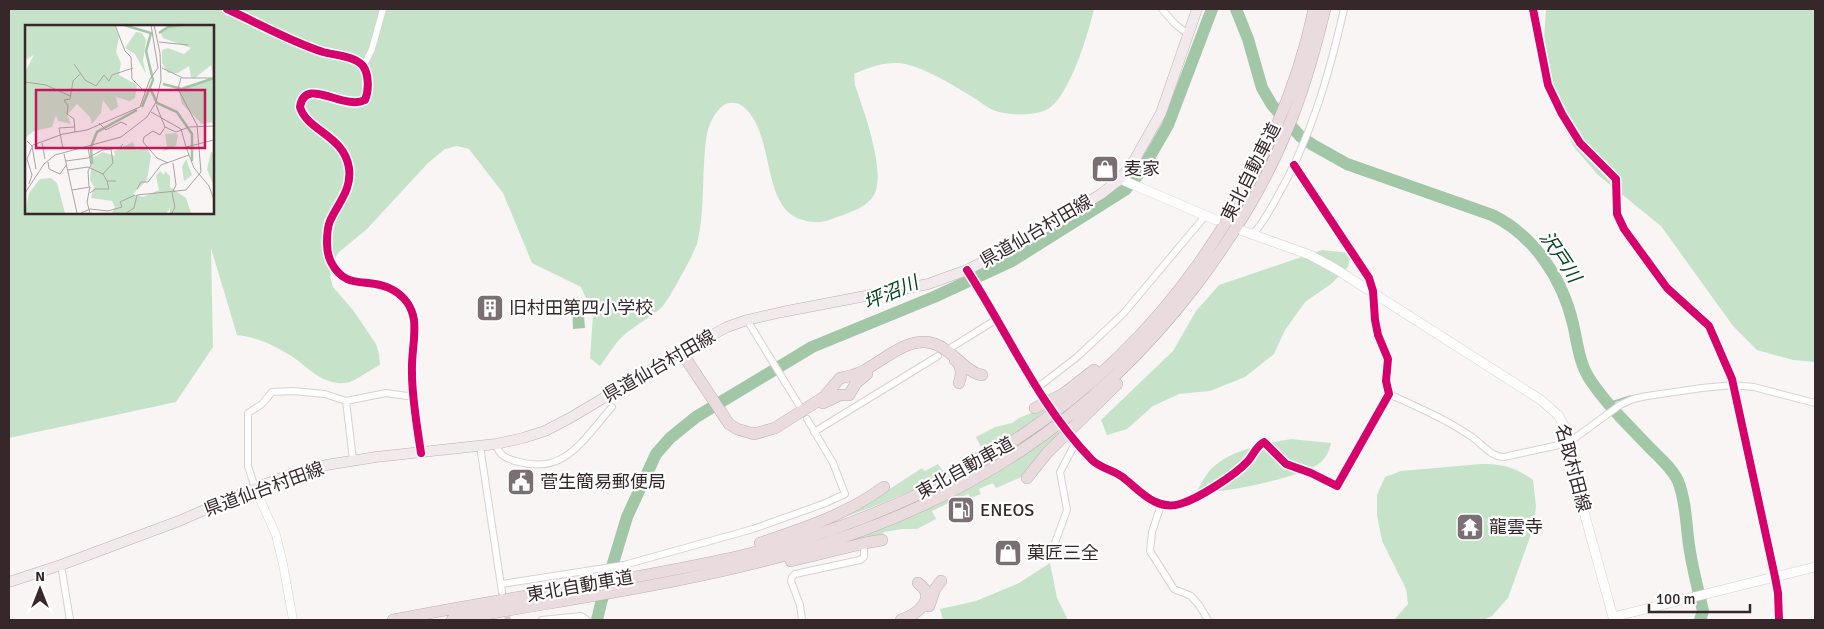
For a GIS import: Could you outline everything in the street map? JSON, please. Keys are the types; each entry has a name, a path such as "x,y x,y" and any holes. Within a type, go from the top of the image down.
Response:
{"highway":[{"name":"東北自動車道","path":"452,620 616,593 742,566 798,551 885,521 950,492 1017,453 1077,410 1122,370 1152,339 1190,284 1254,174 1299,64 1314,9"},
{"name":"東北自動車道","path":"393,620 742,555 793,541 880,511 945,482 1009,445 1069,402 1143,333 1216,259 1246,212 1285,135 1303,89 1325,9"},
{"path":"1035,408 1063,394 1106,360 1140,327 1166,297 1190,284"},
{"path":"1027,478 1047,453 1098,404 1179,314 1190,284"},
{"path":"721,418 746,433 760,433 775,428 824,397 840,378 864,371 901,348 924,342 942,347 954,354 968,368 982,375"},
{"path":"679,353 688,362 707,398 725,426 742,436 752,438 763,437 777,432 833,398 849,395 860,380 896,356 924,346 938,349 958,362 962,377 959,383"},
{"path":"625,578 737,550 785,534 855,506 884,487"},
{"path":"631,590 665,589 882,540"},
{"path":"914,620 926,611 935,589 941,581"},
{"path":"902,620 918,612 924,604 926,598 925,591 918,583"}],"main road":[{"name":"県道仙台村田線","path":"9,582 61,565 179,521 255,488 317,467 353,460 496,444 538,433 570,418 679,353 727,327 747,320 928,284 968,272 1101,194 1121,180 1161,113 1197,9"},
{"path":"1121,180 1216,220"},
{"name":"名取村田線","path":"1243,232 1310,255 1373,291 1541,400 1559,416 1564,426 1584,512 1614,618 1705,593 1815,567"}],"street":[{"path":"226,9 301,44 356,61 363,67 367,82 365,100 351,103 309,93 304,97 300,107 306,118 337,143 349,167 345,195 330,222 327,235 329,260 340,276 347,281 379,284 393,290 405,299 411,310 414,319 411,372 421,453"},
{"path":"363,67 372,49 383,9"},
{"path":"1162,9 1189,34"},
{"path":"1253,234 1261,225 1302,147 1331,62 1344,9"},
{"path":"1533,9 1548,85 1562,114 1580,142 1616,179 1617,214 1624,229 1667,288 1709,326 1733,383 1775,577 1778,593 1779,620"},
{"path":"1052,551 1067,510 1060,472 1074,440 1100,466 1120,475 1145,496 1161,505 1184,503 1219,484 1237,472 1249,460 1260,444 1264,442 1286,464 1311,473 1337,486 1389,394 1386,381 1388,359 1378,335 1373,291 1369,278 1294,165"},
{"path":"1038,388 1077,357 1123,314 1206,215"},
{"path":"968,272 1042,396"},
{"path":"952,347 996,319"},
{"path":"747,320 799,405"},
{"path":"814,432 938,356"},
{"path":"1389,394 1445,420 1473,438 1496,457 1504,457 1568,443 1620,405 1633,399 1647,396 1733,383 1815,403"},
{"path":"292,620 283,564 276,535 255,488 248,466 248,413 262,404 272,392 318,393 346,401 386,393 414,396"},
{"path":"346,401 353,460"},
{"path":"496,444 502,456 531,465 550,464 562,459 573,451 612,407"},
{"path":"807,420 833,463 848,503"},
{"path":"480,446 502,588 624,565 753,529 845,494"},
{"path":"1161,505 1152,532 1150,551 1174,589 1191,596 1208,620"},
{"path":"802,620 800,605 791,581 792,577 795,574 860,560 864,557 864,549"},
{"path":"61,565 70,620"},
{"path":"542,620 580,616 587,620"}],"shaded area":[{"path":"9,9 1094,9 1083,46 1066,87 1052,106 1040,112 1015,114 993,110 936,76 907,64 881,64 854,74 855,85 873,143 878,175 876,188 869,202 848,213 825,221 807,221 789,213 780,201 760,132 752,117 739,104 730,103 724,105 713,118 707,134 702,217 695,249 662,307 623,336 600,366 590,358 593,315 581,287 532,263 503,193 469,149 457,146 445,149 428,163 367,229 338,253 332,264 330,276 333,287 353,310 376,344 380,365 353,381 336,383 321,378 282,350 258,339 237,335 211,248 213,347 176,402 9,438"},
{"path":"1546,9 1815,9 1815,362 1793,360 1757,350 1733,326 1661,226 1598,175 1573,146 1558,112 1548,71 1544,39"},
{"path":"1322,250 1351,253 1348,267 1331,284 1305,302 1285,330 1274,354 1245,377 1210,391 1179,394 1153,406 1127,429 1107,435 1101,420 1173,351 1196,311 1219,285"},
{"path":"583,302 585,328 573,329 572,303"},
{"path":"1056,403 1003,443 924,486 836,520 879,496 922,468 925,471 938,464 943,471 975,455 974,453 982,449 976,437 995,427 1012,423 1019,418"},
{"path":"1070,424 1024,476 996,488 993,483 979,489 981,494 971,498 968,494 932,511 936,519 917,529 884,532 881,537 839,544 1028,452"},
{"path":"1291,439 1331,443 1323,460 1308,470 1277,480 1239,488 1222,491 1197,491 1207,474 1224,459 1246,449"},
{"path":"1481,464 1509,467 1533,480 1536,506 1534,526 1508,598 1492,616 1483,620 1394,620 1408,604 1406,589 1382,541 1377,515 1377,495 1385,477 1401,471"},
{"path":"1050,563 1057,598 1068,620 943,620 940,609 976,601 1019,583"}],"waterway":[{"name":"坪沼川","path":"597,620 627,517 656,454 670,438 696,417 812,347 934,297 1012,261 1125,190 1142,170 1168,125 1212,9"},
{"name":"沢戸川","path":"1236,9 1248,39 1262,88 1272,105 1301,137 1347,164 1492,215 1521,234 1545,260 1562,291 1573,324 1579,354 1587,375 1611,407 1665,463 1678,481 1684,505 1692,562 1703,611 1700,620"},
{"path":"1609,403 1631,396"}],"tunnel":[{"path":"1045,400 1070,434"},
{"path":"505,608 508,620"}],"cycle path":[{"path":"227,9 310,48 355,60 365,69 368,83 365,100 356,102 346,101 309,94 303,98 300,107 310,122 340,148 346,157 349,168 348,183 344,196 328,226 327,248 331,262 344,277 359,282 384,286 397,292 411,311 414,320 413,393 421,453"},
{"path":"1533,9 1548,85 1562,114 1580,143 1616,179 1617,214 1624,229 1667,288 1709,326 1732,379 1775,577 1778,593 1779,620"},
{"path":"967,270 1040,393 1073,439 1092,460 1100,466 1117,473 1150,499 1164,505 1180,504 1188,501 1216,486 1234,473 1249,460 1264,442 1286,464 1311,473 1337,486 1389,394 1386,381 1388,359 1378,335 1373,291 1369,278 1294,165"}],"place":[{"name":"麦家","path":"1105,169"},
{"name":"旧村田第四小学校","path":"490,308"},
{"name":"菅生簡易郵便局","path":"521,482"},
{"name":"ENEOS","path":"961,510"},
{"name":"龍雲寺","path":"1470,527"},
{"name":"菓匠三全","path":"1008,553"}]}
